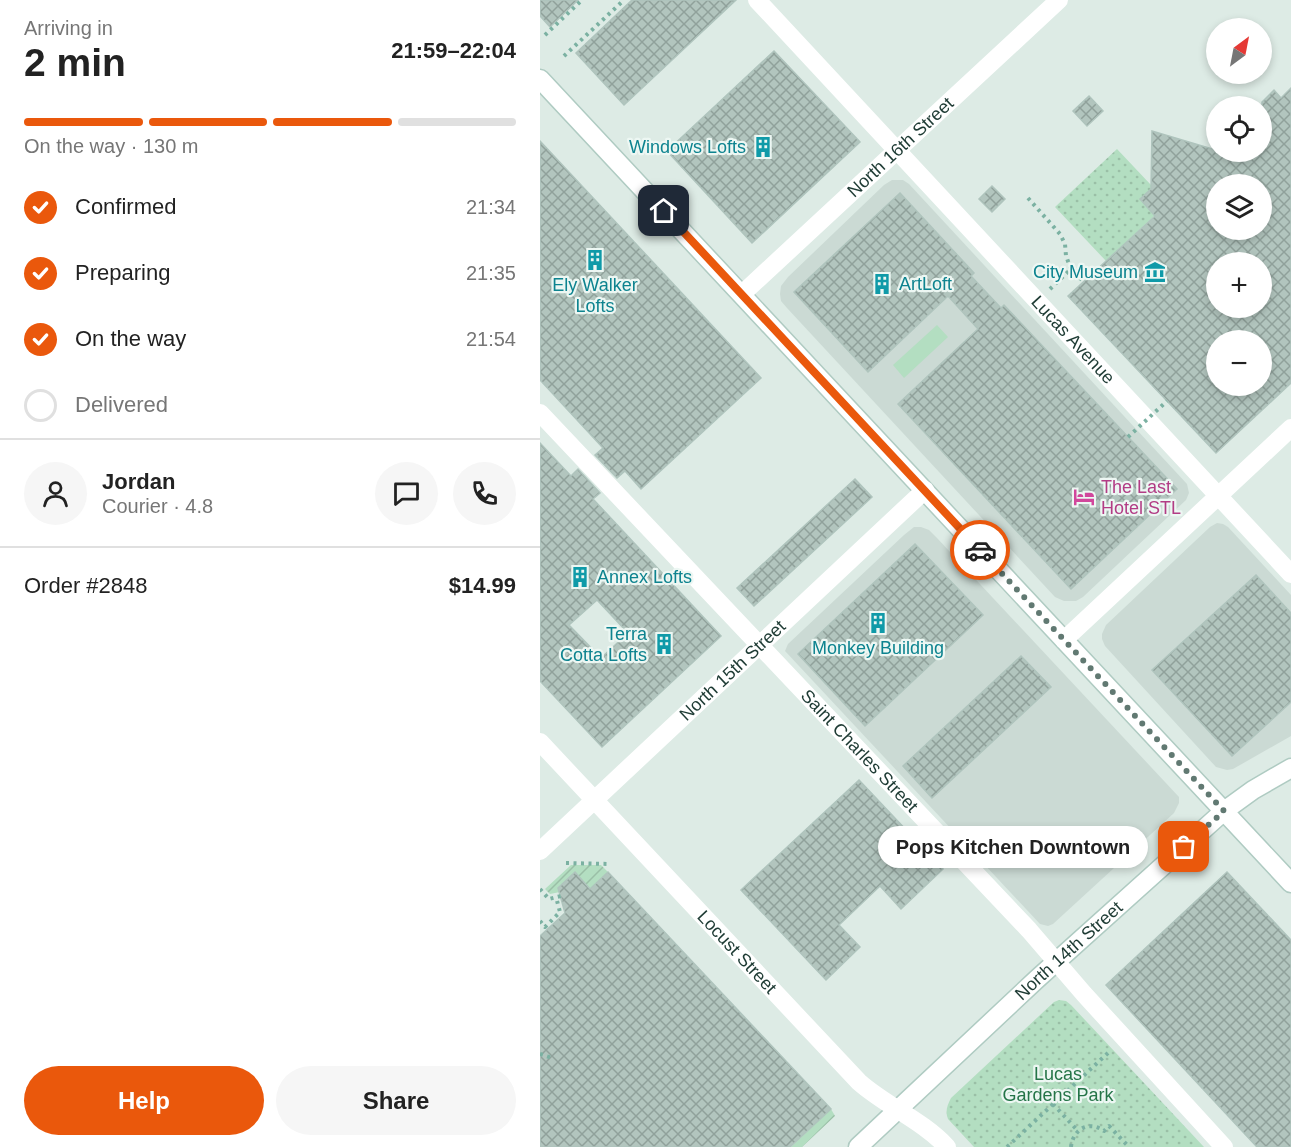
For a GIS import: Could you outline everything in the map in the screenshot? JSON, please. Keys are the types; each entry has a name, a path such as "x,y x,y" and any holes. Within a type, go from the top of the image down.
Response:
{"street":[{"name":"Lucas Avenue","path":"757,0 1291,574"},
{"name":"North 16th Street","path":"742,294 1059,0"},
{"path":"540,79 1291,883"},
{"name":"Saint Charles Street","path":"540,413 1029,930 1084,994 1224,1147"},
{"path":"1064,640 1291,428"},
{"name":"North 15th Street","path":"540,851 925,490"},
{"name":"Locust Street","path":"540,742 846,1069 869,1091 931,1132 946,1147"},
{"name":"North 14th Street","path":"858,1147 1056,962 1224,811 1252,790 1291,768"}],"path":[{"path":"545,35 582,0"},
{"path":"564,56 624,0"},
{"path":"1028,198 1060,234 1071,269 1084,282"},
{"path":"1037,301 1071,269"},
{"path":"1128,437 1167,401"},
{"path":"566,863 610,864"},
{"path":"540,889 549,898 558,896 560,912 545,927 540,921"},
{"path":"1007,1147 1109,1052"},
{"path":"540,1059 542,1055 552,1058"},
{"path":"1053,1104 1078,1131"},
{"path":"1071,1147 1078,1131 1091,1125 1104,1131 1109,1126 1129,1147"}],"shaded area":[{"path":"892,180 903,180 909,184 1187,484 1189,493 1186,500 1076,601 1064,601 1055,597 781,301 781,286 788,277 884,185"},
{"path":"1217,523 1228,527 1291,595 1291,736 1233,769 1227,770 1216,767 1105,646 1102,639 1106,625"},
{"path":"914,527 929,530 937,538 1179,797 1174,813 1053,924 1048,926 1040,924 785,651 788,644"}],"green space":[{"path":"1117,149 1168,203 1106,261 1055,207"},
{"path":"937,325 948,337 904,378 893,365"},
{"path":"571,865 601,865 608,872 590,889 575,872 559,887 560,892 550,894 545,889"},
{"name":"Lucas Gardens Park","path":"1059,1000 1071,1005 1204,1147 974,1147 948,1119 947,1108 951,1098 1054,1002"},
{"path":"831,1109 835,1116 802,1147 791,1147"}],"building":[{"path":"540,0 578,0 550,27 540,16"},
{"path":"632,0 736,0 624,105 576,53"},
{"name":"Windows Lofts","path":"774,51 860,142 752,243 667,151"},
{"name":"City Museum","path":"1291,88 1291,383 1216,453 1068,296 1155,216 1140,199 1151,189 1152,131 1206,147 1206,162 1272,162 1272,96 1268,96 1274,90 1281,98"},
{"path":"1089,96 1103,111 1087,126 1073,111"},
{"name":"Ely Walker Lofts","path":"540,141 761,378 641,489 625,471 617,478 595,455 603,448 540,380"},
{"path":"992,186 1005,199 992,212 979,199"},
{"path":"900,193 974,273 971,276 1001,308 1004,305 1177,489 1071,589 898,404 978,329 948,296 868,372 794,292"},
{"path":"540,443 571,476 578,469 600,493 593,499 721,636 602,747 540,681","holes":["597,600 628,633 601,658 569,625"]},
{"path":"855,479 872,497 754,606 737,588"},
{"name":"Monkey Building","path":"915,544 983,615 865,726 798,654"},
{"path":"1256,575 1291,613 1291,702 1232,756 1152,670"},
{"path":"1021,656 1051,687 932,798 903,766"},
{"path":"859,780 943,869 901,909 880,886 839,925 860,947 826,980 741,890"},
{"path":"575,872 590,889 608,872 831,1109 790,1147 540,1147 540,936 565,913 558,888"},
{"path":"1227,872 1291,940 1291,1147 1257,1147 1106,985"}],"way so far":[{"path":"980,550 1224,811 1184,847"}],"place":[{"name":"Windows Lofts","path":"763,147"},
{"name":"Ely Walker Lofts","path":"595,260"},
{"name":"City Museum","path":"1155,272"},
{"name":"ArtLoft","path":"882,284"},
{"name":"The Last Hotel STL","path":"1084,497"},
{"name":"Annex Lofts","path":"580,577"},
{"name":"Monkey Building","path":"878,623"},
{"name":"Terra Cotta Lofts","path":"664,644"},
{"name":"Pops Kitchen Downtown","path":"1184,847"}],"route":[{"path":"664,211 980,550"}]}
